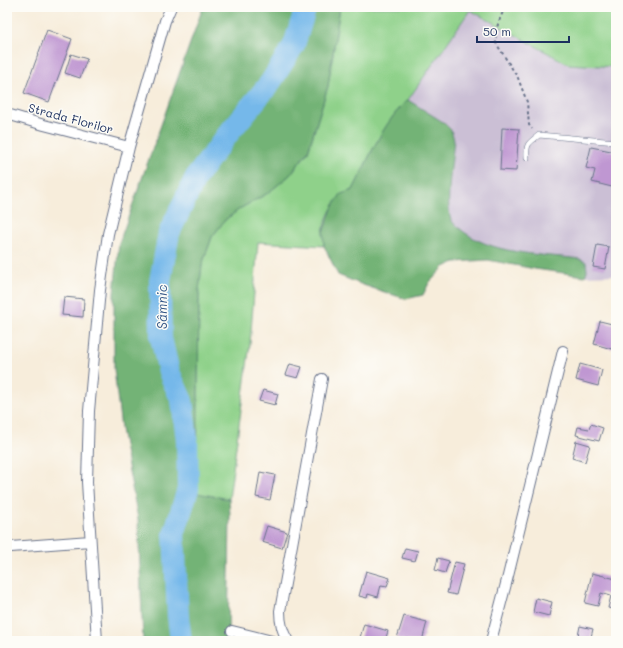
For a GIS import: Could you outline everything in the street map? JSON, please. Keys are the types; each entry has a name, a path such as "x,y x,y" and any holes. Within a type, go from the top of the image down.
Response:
{"street":[{"path":"97,641 87,482 89,411 100,290 108,234 129,147 165,21 171,7"},
{"name":"Strada Florilor","path":"7,114 129,147"},
{"path":"491,641 563,351"},
{"path":"288,641 284,636 281,626 280,610 322,379"},
{"path":"7,545 11,547 90,541"},
{"path":"232,631 272,641"}],"lane":[{"path":"527,158 526,147 539,135 616,142"}],"path":[{"path":"505,7 496,31 496,43 518,78 527,102 529,125 539,135"}],"shaded area":[{"path":"470,10 568,64 616,67 616,275 585,276 587,271 500,249 482,243 468,236 451,221 448,206 454,139 451,130 443,122 408,100"}],"green space":[{"path":"203,7 340,7 328,86 308,151 290,175 268,193 241,208 225,220 212,237 202,265 199,290 197,493 229,499 228,641 143,641 138,519 121,429 114,369 114,293 119,243"},
{"path":"340,7 616,7 616,67 568,64 470,10 408,100 391,119 370,154 353,190 342,196 329,213 323,233 324,246 258,242 250,344 229,499 197,494 199,290 202,265 212,237 225,220 241,208 268,193 290,175 308,152 328,86"},
{"path":"408,100 443,122 451,130 454,139 449,206 452,221 455,224 470,236 484,243 500,248 516,252 580,259 586,262 587,271 585,276 535,269 488,260 455,262 444,267 429,283 423,295 406,299 338,275 324,246 323,232 333,206 341,194 353,190 370,154 384,130 399,109"}],"building":[{"path":"47,30 72,39 49,102 24,93"},
{"path":"71,54 87,59 80,78 65,73"},
{"path":"502,128 519,129 516,171 500,170"},
{"path":"591,147 616,152 616,188 592,182 595,170 586,168"},
{"path":"597,245 609,247 605,269 593,267"},
{"path":"64,297 84,299 83,317 62,315"},
{"path":"600,321 616,325 616,333 612,349 594,344"},
{"path":"290,364 302,367 298,378 286,375"},
{"path":"580,364 602,370 598,386 576,380"},
{"path":"263,390 278,394 275,405 259,401"},
{"path":"591,424 603,428 599,441 576,435 578,427 589,429"},
{"path":"576,441 590,445 585,462 572,458"},
{"path":"260,472 275,475 270,500 256,497"},
{"path":"267,526 287,532 282,548 262,542"},
{"path":"405,548 418,551 415,561 402,558"},
{"path":"438,558 449,561 445,573 435,570"},
{"path":"455,562 464,564 456,595 447,593"},
{"path":"366,571 390,578 387,586 381,585 378,597 368,594 367,598 359,596"},
{"path":"592,573 616,579 616,610 608,608 611,596 601,593 598,606 585,603"},
{"path":"536,598 552,602 549,616 533,612"},
{"path":"404,616 427,622 422,641 406,641 397,638"},
{"path":"364,624 388,631 385,641 359,641"},
{"path":"580,626 593,629 590,641 577,641"}],"waterway":[{"name":"Sâmnic","path":"181,641 178,616 174,534 188,489 187,440 182,401 169,372 161,338 160,281 169,233 196,177 228,134 270,83 294,45 306,7"}]}
